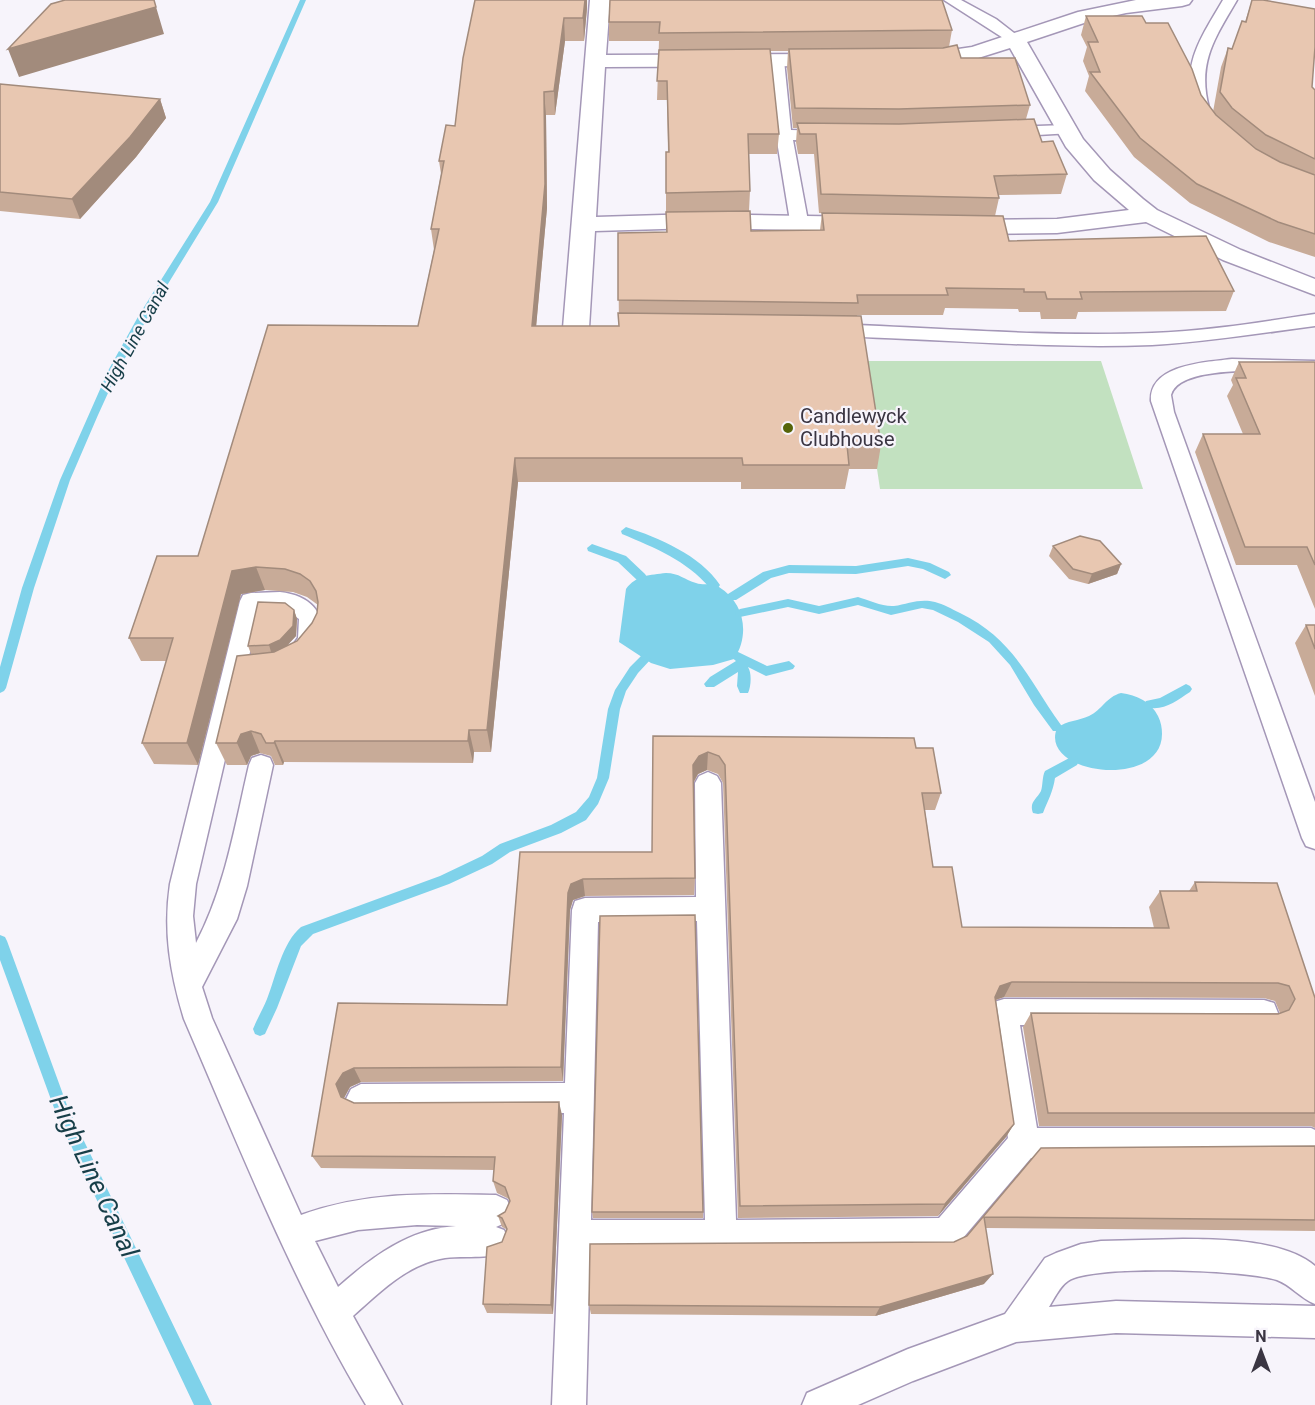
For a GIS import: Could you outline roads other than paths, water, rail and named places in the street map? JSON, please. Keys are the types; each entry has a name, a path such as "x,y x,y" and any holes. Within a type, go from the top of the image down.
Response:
{"street":[{"path":"576,328 600,0"},
{"path":"903,60 965,55 1085,16 1138,5 1182,0"},
{"path":"1016,40 1066,130 1102,175 1149,215 1266,270 1315,288"},
{"path":"595,61 857,60"},
{"path":"935,226 1057,226 1149,215"},
{"path":"583,224 799,222 893,225"}],"lane":[{"path":"951,0 991,22 1016,40"},
{"path":"1209,121 1201,109 1197,96 1195,72 1199,56 1230,0"},
{"path":"777,60 784,135 799,222"},
{"path":"989,133 1066,130"},
{"path":"784,135 840,136"},
{"path":"820,330 1008,339 1130,338 1198,336 1315,320"},
{"path":"576,328 599,328"},
{"path":"1315,367 1198,368 1170,380 1162,391 1161,397 1164,412 1315,837"},
{"path":"283,663 297,656 309,642 313,628 310,619 304,609 288,602 251,601 247,667 180,900 188,986 198,1019 276,1198 354,1354 385,1405"},
{"path":"188,986 229,903 261,765"},
{"path":"708,783 721,1236"},
{"path":"569,1405 585,910 710,909"},
{"path":"576,1236 946,1234 1024,1143 1004,1012 1264,1013"},
{"path":"361,1099 579,1098"},
{"path":"1024,1143 1311,1143"},
{"path":"294,1233 335,1219 366,1213 409,1210 494,1226 411,1252 377,1274 333,1312"},
{"path":"1016,1326 1056,1269 1074,1262 1101,1257 1237,1256 1261,1259 1298,1271 1315,1288"},
{"path":"819,1405 919,1362 1016,1326 1116,1317 1315,1322"}],"water":[{"path":"666,573 675,574 699,584 716,586 735,602 743,630 739,650 734,659 713,665 670,669 651,663 619,642 626,589 639,578"},
{"path":"1121,693 1143,700 1155,711 1160,720 1162,732 1157,752 1143,763 1124,769 1102,770 1082,765 1065,757 1056,744 1057,728 1065,723 1089,716 1112,697"}],"waterway":[{"name":"High Line Canal","path":"0,688 28,588 65,480 93,415 114,369 144,315 214,202 303,0"},
{"path":"626,531 685,559 714,585"},
{"path":"592,548 622,559 641,577"},
{"path":"732,597 767,575 789,569 856,570 908,562 926,566 945,575"},
{"path":"740,613 788,603 819,610 858,601 891,611 922,604 935,606 962,619 993,639 1014,662 1057,728"},
{"path":"736,656 743,660"},
{"path":"260,1029 296,942 311,928 444,880 487,860 505,848 556,829 581,816 594,800 603,778 614,709 621,690 634,670 645,659"},
{"path":"710,684 737,667 743,660"},
{"path":"743,660 766,671 789,666"},
{"path":"740,666 745,672 744,690"},
{"path":"1150,704 1162,703 1186,689"},
{"path":"1038,809 1039,802 1047,792 1049,775 1073,761"},
{"name":"High Line Canal","path":"0,941 62,1111 203,1405"}],"place":[{"name":"Candlewyck Clubhouse","path":"788,428"}]}
